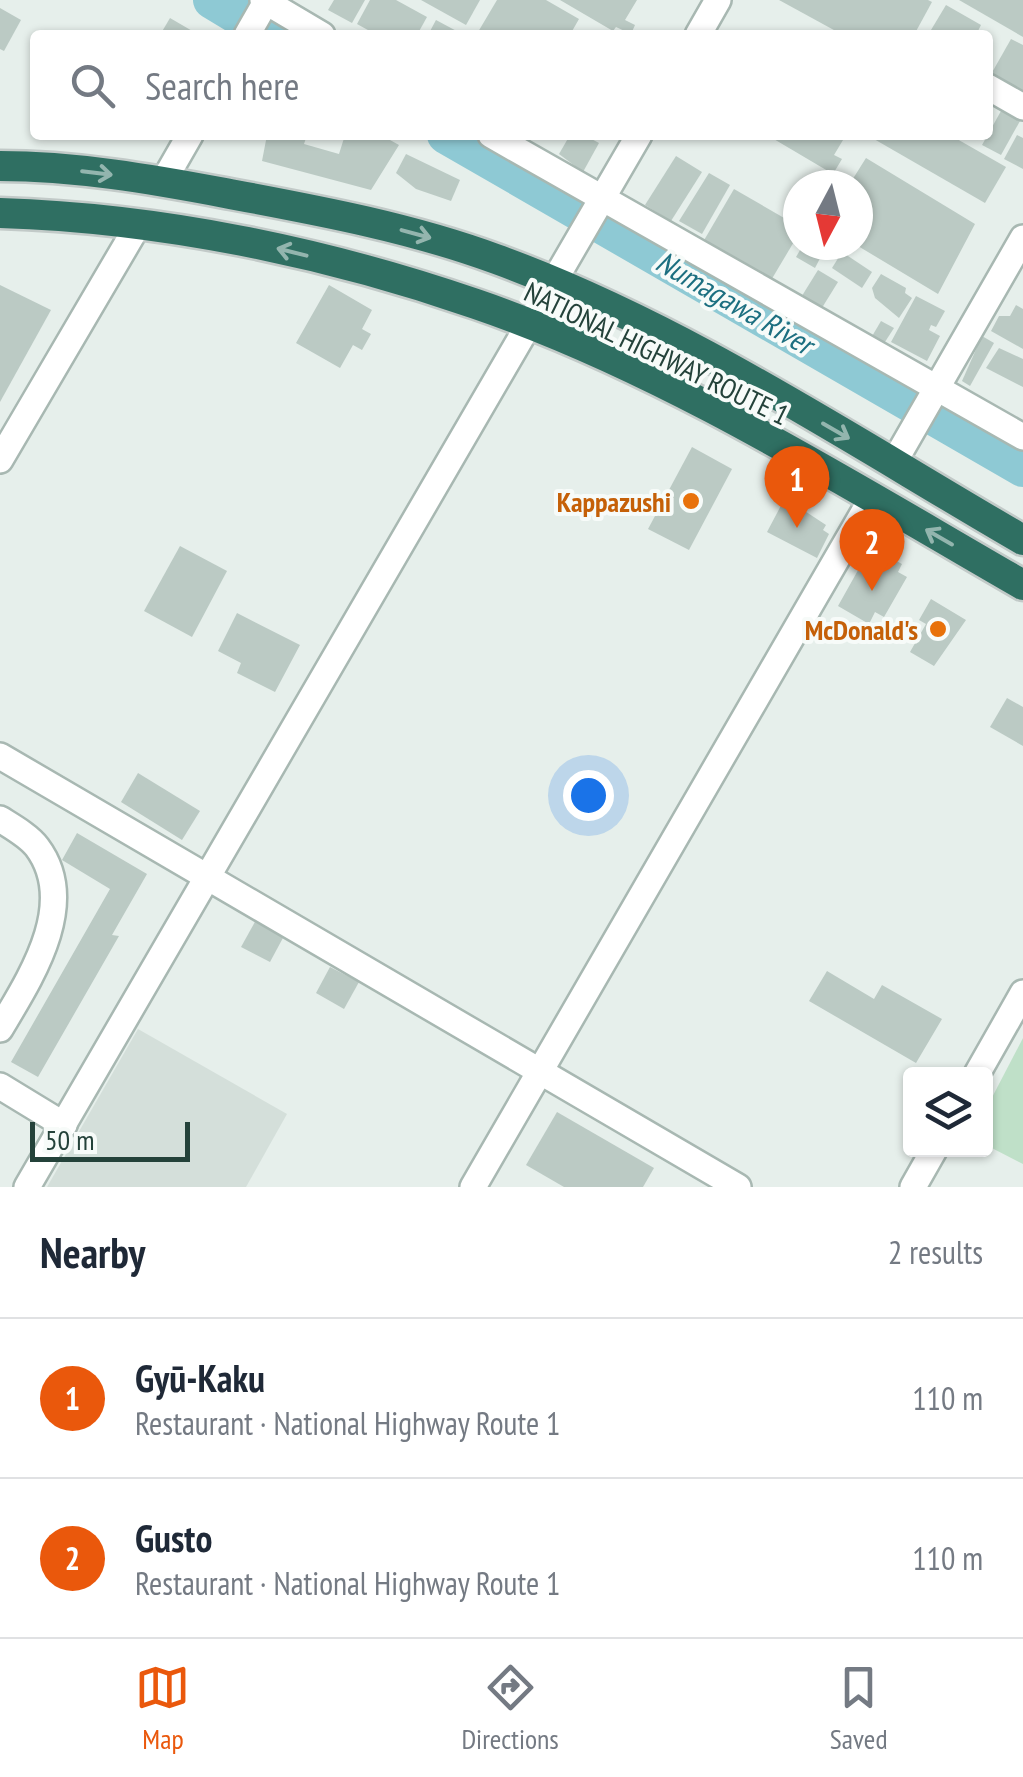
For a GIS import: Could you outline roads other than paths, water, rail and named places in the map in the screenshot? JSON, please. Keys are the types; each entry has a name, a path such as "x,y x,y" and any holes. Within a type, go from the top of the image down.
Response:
{"highway":[{"name":"NATIONAL HIGHWAY ROUTE 1","path":"0,166 163,182 415,233 624,313 901,451 1023,540"},
{"name":"NATIONAL HIGHWAY ROUTE 1","path":"0,213 138,224 299,253 414,284 621,365 872,498 1023,585"}],"street":[{"path":"250,30 265,0 314,30"},
{"path":"701,30 718,0"},
{"path":"993,90 1023,107"},
{"path":"163,182 187,140"},
{"path":"499,140 599,204 1023,437"},
{"path":"27,1187 636,140"},
{"path":"0,460 138,224"},
{"path":"901,451 936,391 1012,283 1023,238"},
{"path":"473,1187 872,498"},
{"path":"0,756 738,1187"},
{"path":"0,818 38,848 54,910 47,940 0,1029"},
{"path":"981,1067 1023,993"},
{"path":"0,1086 64,1124"},
{"path":"913,1187 930,1157"}],"waterway":[{"name":"Numagawa River","path":"212,0 262,30"},
{"name":"Numagawa River","path":"455,140 1023,468"}],"place":[{"name":"Kappazushi","path":"691,501"},
{"name":"Gyū-Kaku","path":"797,528"},
{"name":"Gusto","path":"872,591"},
{"name":"McDonald's","path":"938,629"}]}
